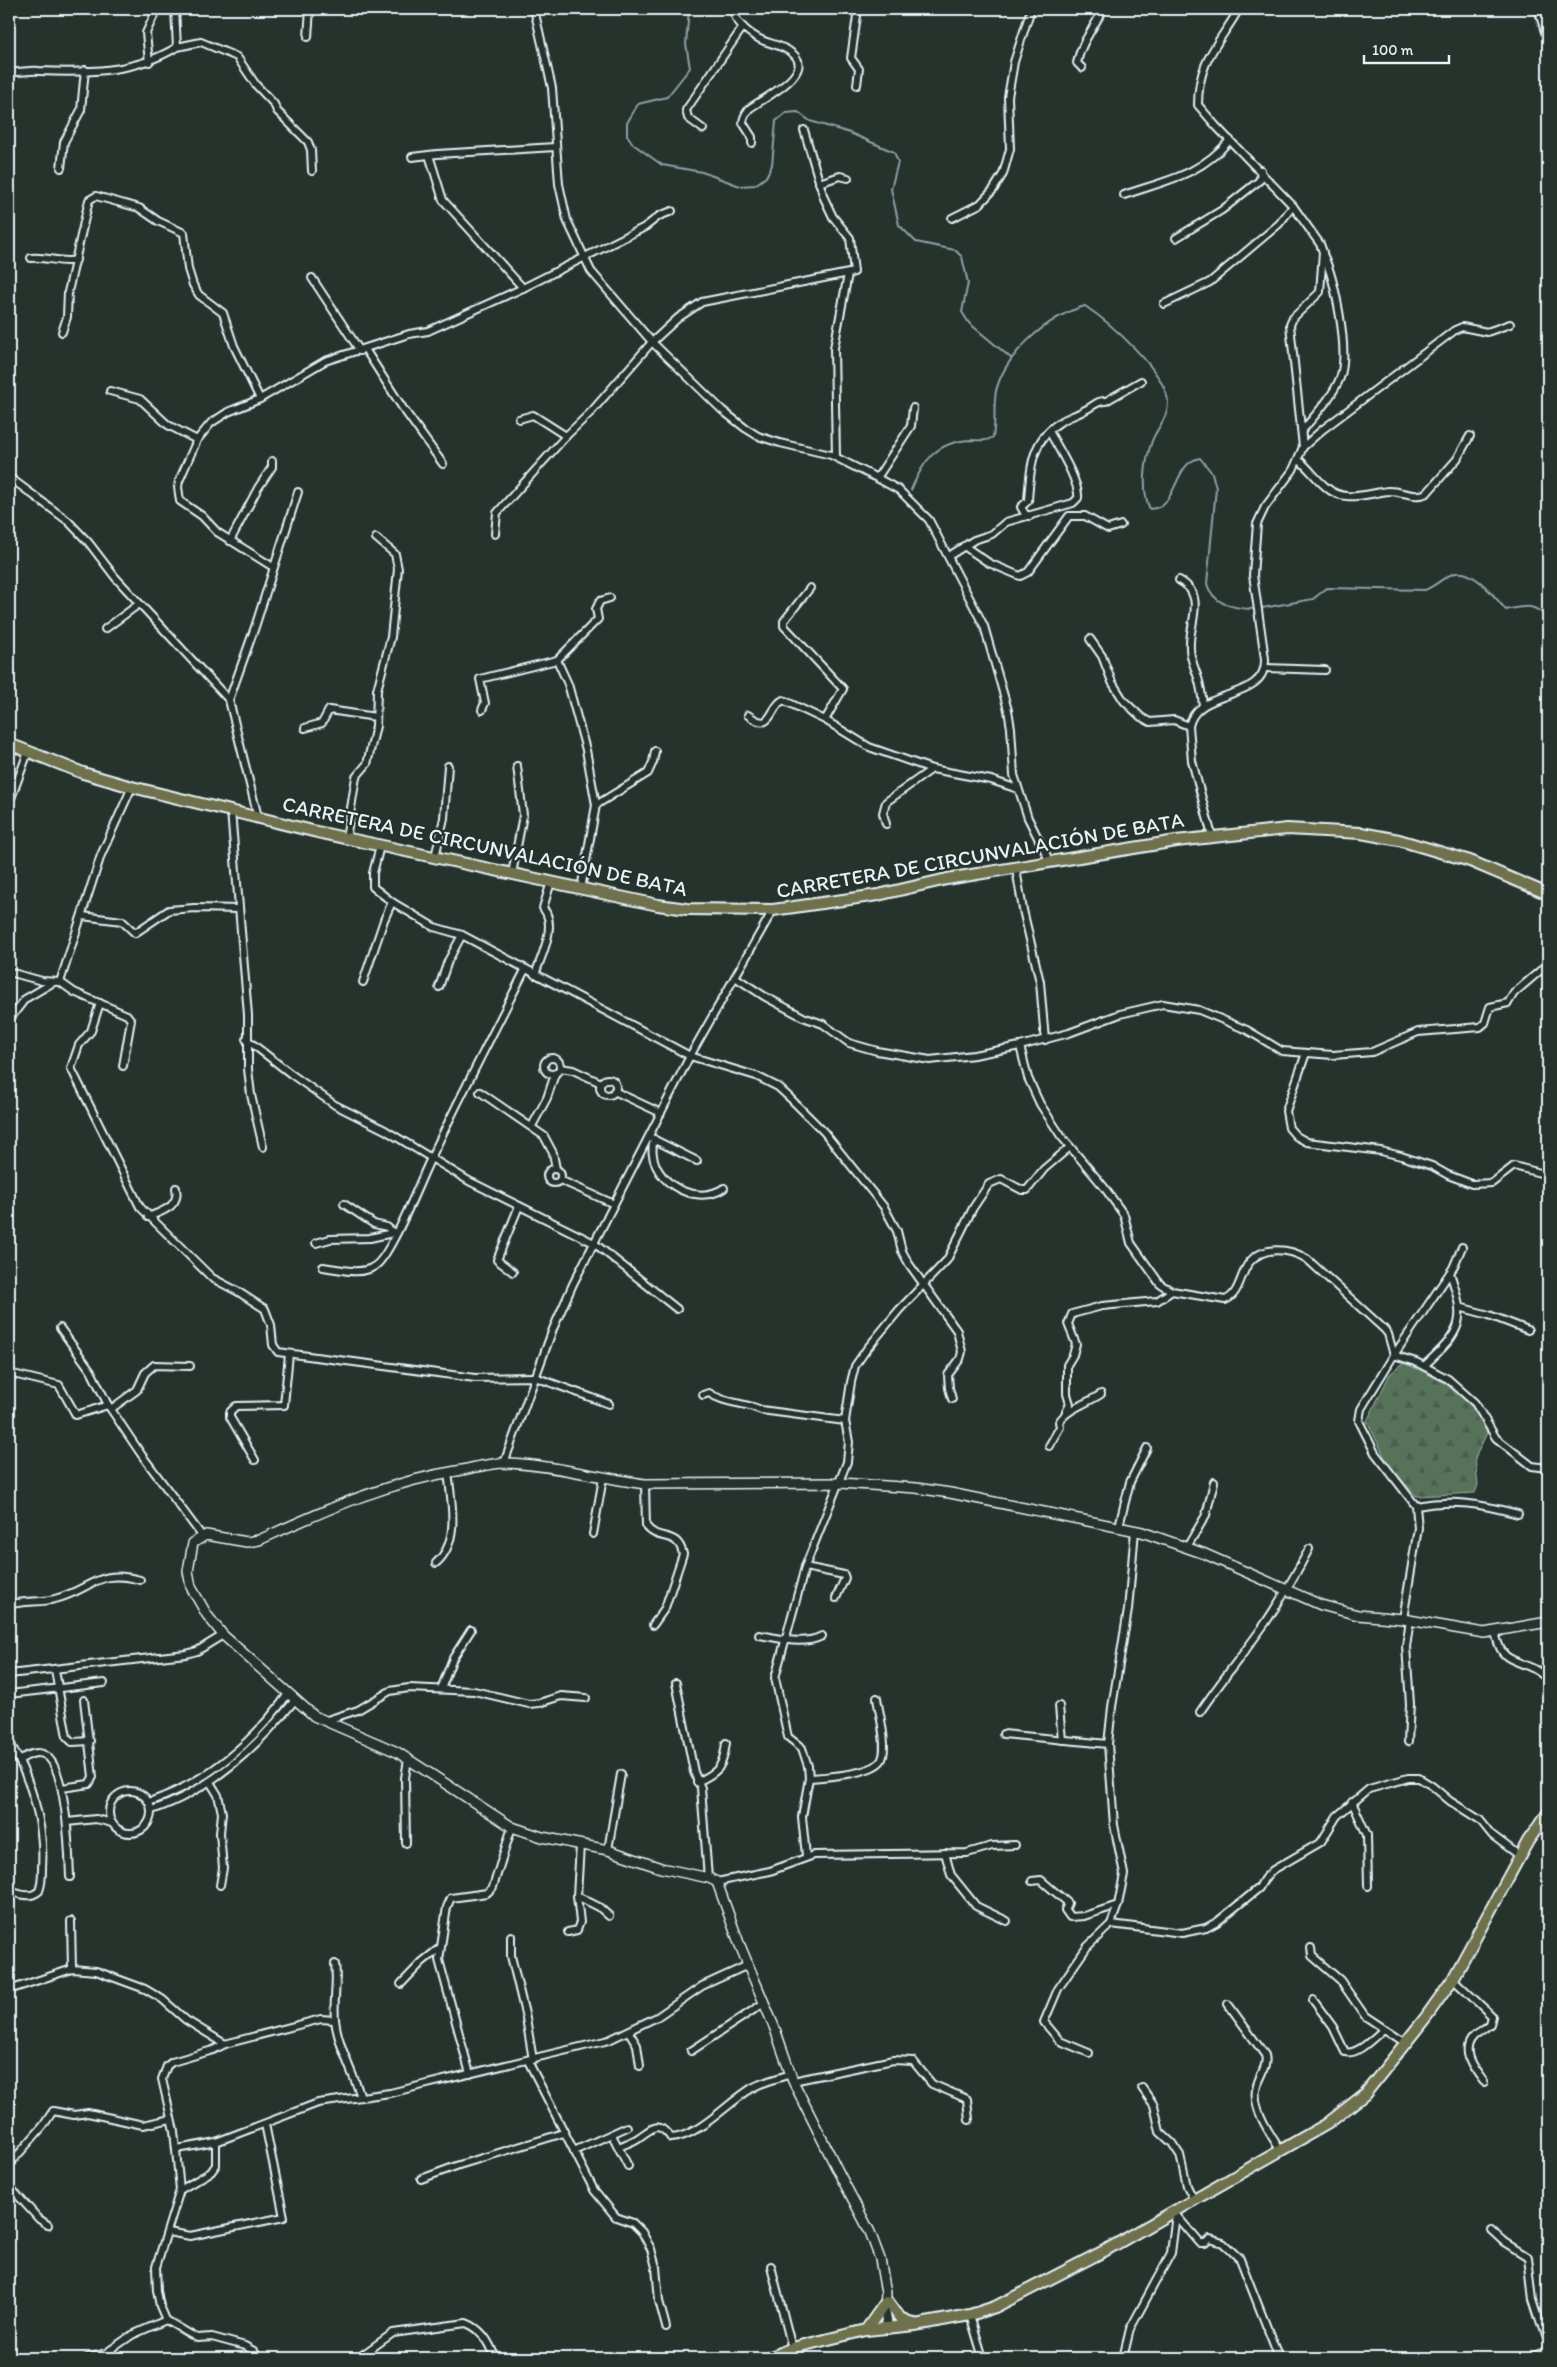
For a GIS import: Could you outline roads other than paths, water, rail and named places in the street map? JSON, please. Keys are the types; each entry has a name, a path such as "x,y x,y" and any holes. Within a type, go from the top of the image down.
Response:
{"main road":[{"name":"CARRETERA DE CIRCUNVALACIÓN DE BATA","path":"9,744 83,773 258,818 346,839 581,889 687,909 773,910 878,895 947,879 1212,836 1288,829 1361,833 1436,849 1470,861 1548,894"},
{"path":"768,2358 792,2348 866,2330 915,2325 970,2315 995,2307 1176,2213 1194,2200 1327,2124 1356,2102 1379,2079 1407,2044 1453,1979 1537,1826 1548,1813"},
{"path":"866,2330 887,2301 900,2318 915,2325"}],"street":[{"path":"149,62 146,33 157,9"},
{"path":"175,9 176,47"},
{"path":"308,37 310,9"},
{"path":"534,9 552,88 559,184 567,220 584,258 600,285 652,342 722,410 752,432 780,443 821,451 899,490 919,507 929,520 949,556 984,626 994,656 1011,728 1012,764 1018,789 1028,818 1050,862"},
{"path":"733,9 734,15 743,27 760,39 789,50 798,63 798,70 792,79 749,110 743,118 743,123 752,137 752,143"},
{"path":"857,84 859,69 851,58 858,9"},
{"path":"952,218 980,204 993,190 1003,174 1010,150 1008,97 1014,62 1031,9"},
{"path":"1082,68 1077,63 1079,54 1085,38 1103,9"},
{"path":"1240,9 1214,46 1200,81 1198,105 1293,206 1316,236 1323,252 1332,281 1342,335 1343,369 1328,399 1302,431"},
{"path":"1538,9 1548,42"},
{"path":"702,129 688,118 686,110 743,27"},
{"path":"9,72 109,71 149,62 176,47 201,42 237,57 256,85 274,104 276,111 308,142 312,172"},
{"path":"61,168 64,142 81,110 85,70"},
{"path":"494,534 497,513 566,436 592,411 652,342 678,318 702,302 854,272 850,238 830,210 819,183 804,130"},
{"path":"1124,195 1187,174 1205,165 1230,140"},
{"path":"412,157 555,147"},
{"path":"429,155 443,200 522,288"},
{"path":"1176,238 1236,200 1260,180 1261,170"},
{"path":"819,183 840,176 848,178"},
{"path":"62,332 66,317 68,292 89,200 93,196 139,208 158,221 181,231 185,237 188,269 193,286 199,294 223,313 234,346 260,399"},
{"path":"1164,304 1210,282 1278,224 1293,206"},
{"path":"273,566 230,541 214,529 202,516 184,506 178,496 178,487 184,466 204,430 220,417 260,399 325,361 409,334 428,331 584,258 645,227 659,216 672,211"},
{"path":"1212,836 1192,761 1189,726 1203,705 1255,683 1261,678 1266,668 1253,576 1257,524 1266,507 1298,460 1303,447 1290,326 1293,318 1316,298 1320,292 1323,252"},
{"path":"31,258 42,257 66,262 76,260"},
{"path":"836,458 834,348 848,274"},
{"path":"312,278 444,464"},
{"path":"1303,447 1455,330 1462,328 1486,332 1510,324"},
{"path":"1030,516 1025,514 1021,507 1028,501 1033,457 1041,438 1074,414 1086,410 1100,400 1106,401 1141,381"},
{"path":"110,391 140,398 168,425 197,440"},
{"path":"877,478 911,426 913,408"},
{"path":"519,419 533,414 566,436"},
{"path":"949,556 964,546 992,534 1006,522 1073,502 1079,495 1049,431"},
{"path":"1298,460 1325,487 1339,494 1364,496 1388,491 1422,496 1427,493 1457,459 1470,436"},
{"path":"230,541 258,488 272,467 272,461"},
{"path":"9,477 68,521 139,604 229,700 258,818"},
{"path":"229,700 255,627 298,492"},
{"path":"964,546 989,563 1020,576 1028,572 1069,516 1085,516 1108,528 1121,525"},
{"path":"346,839 356,777 367,764 376,726 377,690 391,637 398,569 395,554 376,538"},
{"path":"1179,580 1190,589 1195,602 1190,648 1193,669 1199,681 1203,705"},
{"path":"810,588 784,621 784,626 843,689 825,720"},
{"path":"482,710 485,703 480,680 493,674 556,660 598,619 596,609 600,601 610,598"},
{"path":"105,629 139,604"},
{"path":"1090,639 1102,656 1112,682 1124,701 1141,717 1150,722 1174,720 1189,726"},
{"path":"556,660 568,684 586,750 596,805 581,889"},
{"path":"1266,668 1325,670"},
{"path":"748,715 760,721 766,721 774,714 778,702 782,700 825,720 869,747 932,769 990,780 1018,789"},
{"path":"305,728 322,723 329,710 376,717"},
{"path":"596,805 648,773 655,751"},
{"path":"9,804 28,752"},
{"path":"435,857 444,818 448,766"},
{"path":"512,874 523,823 517,766"},
{"path":"886,824 884,813 886,802 932,769"},
{"path":"58,982 82,916 101,855 132,787"},
{"path":"231,810 248,1015 246,1039 251,1095 263,1147"},
{"path":"380,846 373,873 372,887 392,902 434,926 462,935 690,1056 769,1082 808,1115 884,1207 897,1231 902,1251 924,1286 950,1321 960,1339 962,1352 960,1359 948,1375 947,1381 952,1399"},
{"path":"1016,869 1023,910 1040,982 1045,1040"},
{"path":"535,975 549,928 548,914 543,908 551,882"},
{"path":"363,982 392,902"},
{"path":"82,916 122,921 134,933 159,914 169,910 194,908 239,909"},
{"path":"504,1463 535,1377 573,1284 614,1204 651,1138 660,1113 690,1056 773,910"},
{"path":"439,987 448,961 462,935"},
{"path":"735,977 764,996 803,1017 822,1024 849,1043 877,1051 930,1060 965,1056 1045,1040 1120,1014 1163,1004 1199,1010 1247,1030 1282,1051 1333,1055 1372,1052 1418,1032 1480,1028 1485,1023 1490,1007 1508,1003 1514,993 1548,964"},
{"path":"323,1266 355,1272 369,1269 381,1260 525,970"},
{"path":"9,972 58,982 74,992 130,1018 123,1066"},
{"path":"9,1020 25,999 43,987 58,982"},
{"path":"100,1003 91,1030 79,1045 70,1068 128,1186 148,1217 172,1237 212,1278 265,1309 278,1352 474,1378 535,1377 609,1404"},
{"path":"246,1039 335,1105 386,1130 430,1158 519,1206 594,1243 677,1309"},
{"path":"1020,1046 1035,1095 1070,1147 1104,1187 1124,1215 1131,1243 1137,1255 1160,1284 1172,1291 1225,1300 1230,1298 1235,1292 1249,1263 1269,1251 1290,1251 1307,1259 1384,1329 1388,1334 1394,1355"},
{"path":"1306,1053 1286,1111 1289,1128 1296,1136 1307,1142 1401,1156 1432,1166 1448,1175 1472,1184 1492,1183 1514,1166 1548,1175"},
{"path":"532,1126 547,1098 555,1074 560,1068 560,1062 555,1058 550,1058 545,1062 544,1067 547,1072 555,1074"},
{"path":"560,1068 573,1070 601,1083"},
{"path":"605,1080 612,1080 616,1086 610,1094 602,1093 601,1083 605,1080"},
{"path":"614,1091 660,1113"},
{"path":"480,1092 532,1126 549,1142 556,1169 560,1173 560,1180"},
{"path":"651,1138 697,1161"},
{"path":"651,1138 653,1162 657,1171 666,1181 694,1194 713,1194 724,1188"},
{"path":"806,1856 802,1817 809,1778 808,1766 802,1748 788,1737 775,1678 784,1639 806,1567 848,1462 850,1442 845,1421 846,1399 855,1366 883,1329 948,1260 973,1208 989,1184 1001,1179 1022,1190 1027,1190 1044,1169 1070,1147"},
{"path":"556,1169 551,1169 547,1172 547,1180 554,1183 560,1180"},
{"path":"560,1180 614,1204"},
{"path":"148,1217 173,1205 178,1195 176,1188"},
{"path":"344,1204 374,1224 387,1227 395,1232"},
{"path":"513,1272 497,1260 519,1206"},
{"path":"316,1243 338,1238 370,1238 395,1232"},
{"path":"1408,1742 1410,1704 1406,1646 1407,1620 1418,1528 1416,1506 1374,1453 1359,1421 1361,1409 1394,1355 1450,1273 1462,1247"},
{"path":"1424,1366 1454,1336 1458,1328 1459,1307 1450,1273"},
{"path":"1050,1446 1060,1427 1059,1422 1070,1404 1067,1394 1067,1365 1073,1355 1076,1344 1068,1324 1072,1314 1102,1306 1157,1301 1172,1291"},
{"path":"1459,1307 1489,1315 1528,1330"},
{"path":"60,1328 91,1370 109,1407 202,1536"},
{"path":"255,1460 230,1417 230,1412 236,1406 284,1405 289,1354"},
{"path":"1394,1355 1424,1366 1448,1379 1469,1396 1480,1410 1492,1434 1506,1447 1525,1459 1532,1466 1548,1468"},
{"path":"9,1373 59,1385 73,1412 78,1416 109,1407 137,1390 146,1373 154,1365 190,1366"},
{"path":"703,1395 709,1393 719,1400 751,1405 761,1410 845,1421"},
{"path":"1065,1414 1088,1404 1101,1394"},
{"path":"1119,1526 1127,1489 1146,1448"},
{"path":"1015,1846 992,1846 966,1853 825,1854 806,1856 770,1871 717,1882 708,1878 661,1868 608,1850 542,1837 512,1827 408,1759 370,1739 314,1716 292,1697 224,1635 207,1615 191,1587 188,1571 193,1543 206,1535 247,1542 259,1540 356,1496 399,1482 504,1463 547,1466 603,1478 645,1484 840,1483 925,1489 1135,1530 1187,1547 1287,1591 1340,1611 1484,1633 1548,1622 1548,1608"},
{"path":"436,1563 448,1550 452,1532 448,1472"},
{"path":"593,1534 603,1478"},
{"path":"1187,1547 1206,1515 1214,1482"},
{"path":"645,1484 646,1526 656,1536 672,1537 677,1541 683,1554 665,1608 653,1625"},
{"path":"1416,1506 1448,1501 1468,1502 1518,1514"},
{"path":"1089,2053 1060,2041 1044,2022 1058,1989 1087,1947 1111,1924 1118,1905 1124,1874 1114,1825 1108,1744 1112,1707 1128,1610 1135,1530"},
{"path":"1200,1712 1287,1591 1309,1549"},
{"path":"806,1567 845,1576 836,1598"},
{"path":"9,1605 28,1601 53,1600 112,1576 124,1575 140,1580"},
{"path":"441,1689 453,1658 471,1630"},
{"path":"1501,1631 1496,1636 1499,1647 1507,1658 1533,1668 1548,1679"},
{"path":"9,1674 186,1654 197,1651 224,1635"},
{"path":"759,1635 811,1641 822,1636"},
{"path":"55,1670 67,1737 72,1742 90,1741"},
{"path":"9,1694 104,1682"},
{"path":"676,1683 697,1782 701,1788 708,1878"},
{"path":"324,1721 358,1710 396,1689 474,1691 529,1704 561,1696 586,1698"},
{"path":"152,1810 187,1796 210,1782 241,1758 292,1697"},
{"path":"149,1802 191,1785 213,1770 236,1752 292,1697"},
{"path":"809,1778 850,1773 872,1768 880,1762 884,1752 877,1698"},
{"path":"62,1788 88,1784 93,1777 84,1700"},
{"path":"1059,1706 1062,1740"},
{"path":"1003,1734 1108,1744"},
{"path":"9,1741 33,1793 40,1816 43,1859 41,1888 31,1896 9,1891"},
{"path":"697,1782 710,1776 722,1765 726,1743"},
{"path":"19,1760 37,1753 44,1754 52,1764 62,1788 67,1822 70,1877"},
{"path":"406,1843 405,1778 408,1759"},
{"path":"608,1850 621,1774"},
{"path":"1111,1924 1182,1933 1212,1925 1259,1888 1264,1879 1273,1870 1321,1842 1337,1816 1369,1789 1408,1778 1420,1778 1480,1820 1492,1835 1520,1856"},
{"path":"210,1782 220,1801 222,1813 220,1833 223,1868 220,1885"},
{"path":"67,1822 96,1819 112,1823 123,1832 137,1833 148,1824 152,1810 149,1802 140,1793 126,1791 114,1798 109,1811 112,1823"},
{"path":"1352,1802 1367,1835 1368,1886"},
{"path":"96,1819 109,1811"},
{"path":"1537,1826 1548,1834"},
{"path":"470,2074 438,1960 447,1907 451,1898 487,1894 493,1887 512,1827"},
{"path":"568,1932 574,1932 579,1927 580,1845"},
{"path":"944,1854 951,1875 976,1906 1007,1921"},
{"path":"1032,1881 1041,1880 1068,1903 1065,1910 1070,1917 1084,1916 1118,1905"},
{"path":"717,1882 792,2077 826,2148 870,2232 880,2259 887,2301 885,2317 891,2328"},
{"path":"578,1896 599,1907 609,1916"},
{"path":"71,1921 72,1969"},
{"path":"511,1936 510,1956 526,2018 530,2060 564,2133 594,2190 616,2217 633,2223 642,2232 651,2249 656,2267 659,2301 666,2327"},
{"path":"401,1984 430,1955 441,1947"},
{"path":"1311,1948 1312,1956 1340,1980 1364,2016 1407,2044"},
{"path":"430,1955 438,1960"},
{"path":"335,1964 337,1974 334,1998 335,2020 361,2097"},
{"path":"177,2149 216,2142 318,2103 390,2093 595,2044 629,2032 657,2017 702,1986 748,1965"},
{"path":"9,1990 72,1969 96,1971 145,1989 162,1998 186,2020 225,2044"},
{"path":"1453,1979 1492,2016 1490,2024 1474,2036 1469,2045 1469,2060 1484,2082"},
{"path":"1313,2000 1333,2027 1345,2052 1349,2054 1383,2030"},
{"path":"691,2051 764,2003"},
{"path":"1228,2004 1265,2055 1267,2061 1255,2092 1263,2124 1281,2151"},
{"path":"258,2358 254,2351 244,2346 212,2338 197,2338 166,2320 160,2306 155,2275 180,2190 177,2149 162,2079 167,2066 178,2059 212,2050 225,2044 321,2020 335,2020"},
{"path":"629,2032 637,2045 640,2066"},
{"path":"619,2147 637,2139 651,2128 660,2127 671,2138 678,2138 710,2120 755,2087 792,2077 893,2060 913,2061 932,2084 967,2099 969,2120"},
{"path":"1142,2088 1154,2105 1160,2132 1172,2143 1180,2155 1187,2186 1194,2200"},
{"path":"9,2165 43,2126 53,2111 74,2115 88,2113 143,2125 171,2119"},
{"path":"168,2232 190,2236 284,2217 265,2124"},
{"path":"574,2151 627,2127"},
{"path":"421,2179 459,2165 564,2133"},
{"path":"612,2134 628,2166"},
{"path":"180,2190 211,2172 216,2165 216,2142"},
{"path":"9,2186 39,2219 48,2225"},
{"path":"1123,2358 1130,2329 1171,2253 1176,2213"},
{"path":"1176,2213 1200,2243 1205,2243 1210,2239 1224,2243 1240,2259 1278,2358"},
{"path":"1491,2230 1504,2242 1528,2257 1533,2300 1548,2346"},
{"path":"771,2266 792,2348"},
{"path":"970,2315 983,2358"},
{"path":"87,2358 106,2353 132,2335 166,2320"},
{"path":"358,2358 393,2333 466,2322 484,2334 495,2358"},
{"path":"1532,2358 1548,2351"}],"waterway":[{"path":"689,9 686,44 690,68 667,97 638,104 627,123 627,135 633,144 662,165 702,172 740,186 755,185 766,177 772,165 776,121 786,113 798,112 810,121 850,133 894,152 898,162 891,189 899,225 916,242 955,250 962,257 968,283 962,312 969,323 1011,358"},
{"path":"911,490 920,470 932,455 940,449 958,442 985,440 993,437 996,391 1008,364 1018,350 1043,328 1057,318 1085,306 1135,349 1148,363 1165,391 1168,408 1154,436 1147,457 1145,485 1147,502 1150,509 1159,507 1166,501 1184,468 1200,458 1212,473 1216,488 1207,584 1214,597 1220,601 1233,607 1255,609"},
{"path":"1262,608 1313,599 1327,588 1425,590 1449,575 1460,573 1468,574 1475,578 1506,610 1529,607 1538,610 1548,618"}]}
